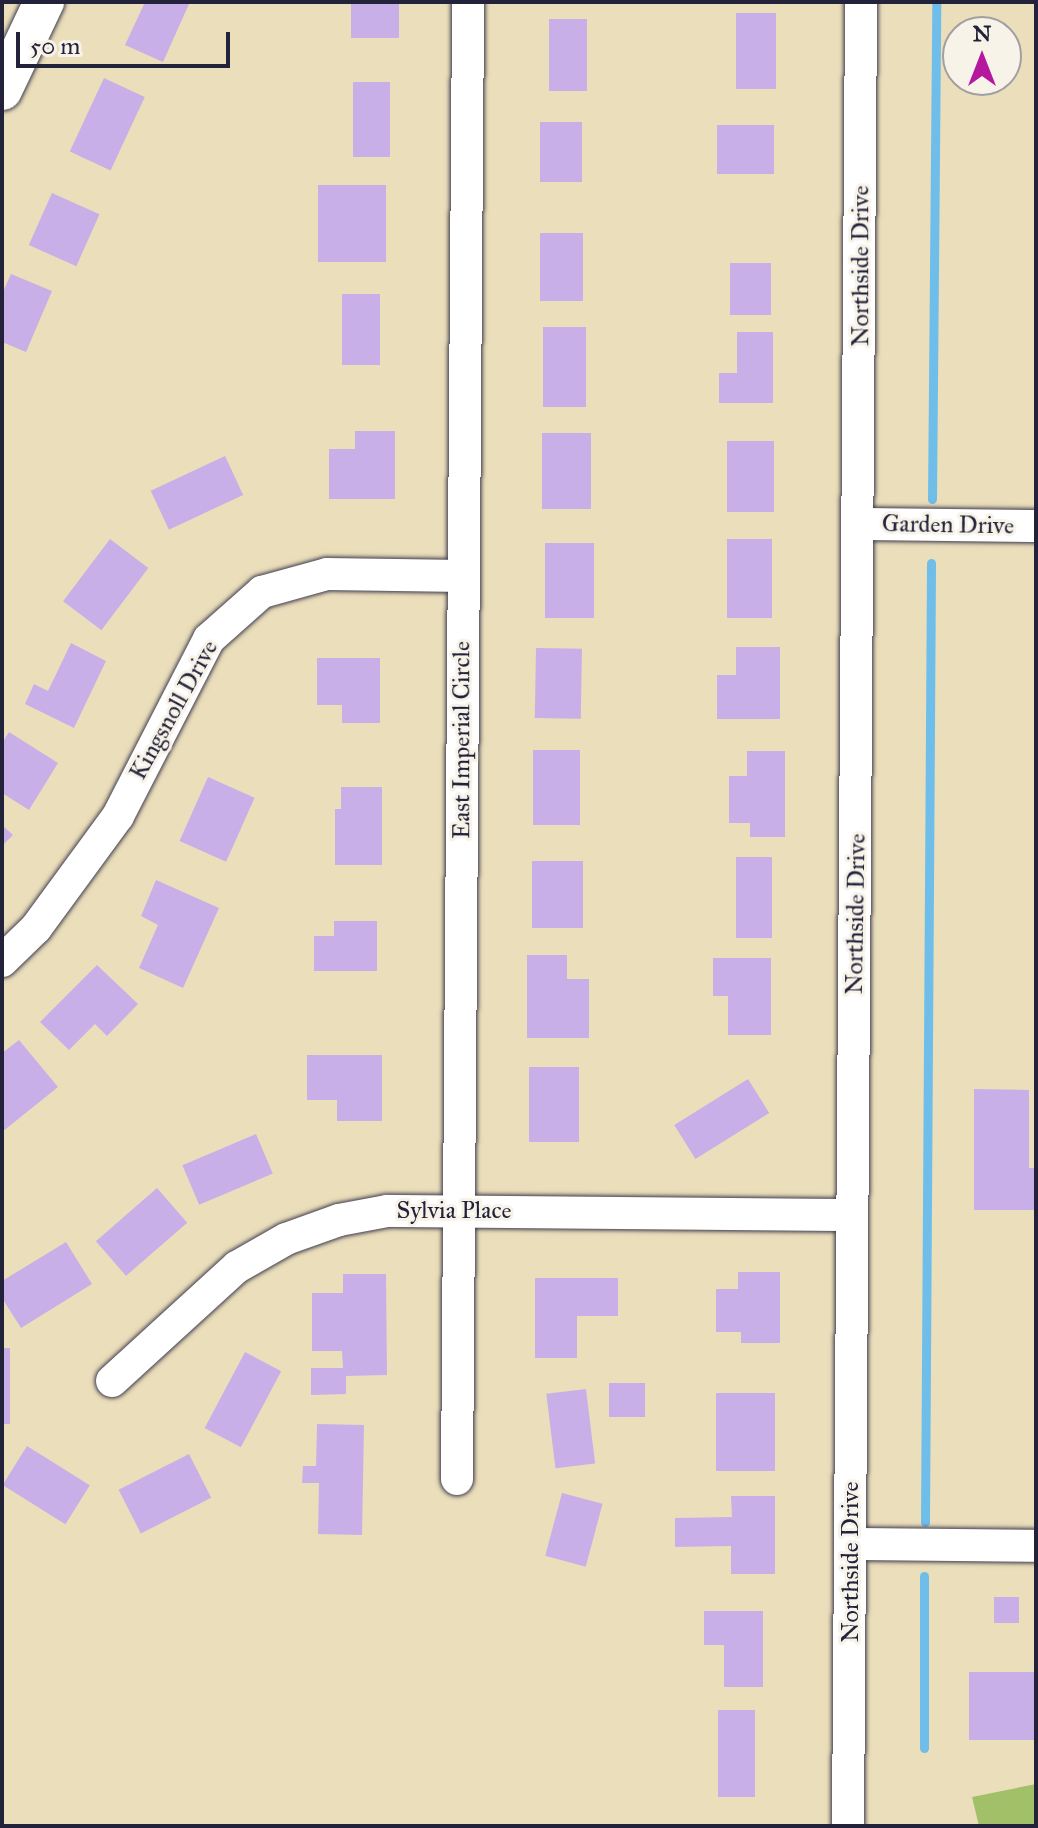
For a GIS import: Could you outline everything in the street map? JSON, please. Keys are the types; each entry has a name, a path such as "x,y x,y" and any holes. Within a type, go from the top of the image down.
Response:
{"street":[{"path":"2,90 44,2"},
{"name":"East Imperial Circle","path":"457,1479 468,2"},
{"name":"Northside Drive","path":"848,1826 860,524 861,2"},
{"name":"Garden Drive","path":"860,524 1036,526"},
{"name":"Kingsnoll Drive","path":"2,961 44,918 118,816 209,639 262,592 327,574 464,576"},
{"name":"Sylvia Place","path":"112,1381 237,1267 286,1239 339,1220 387,1211 852,1215"},
{"path":"851,1544 1036,1546"}],"green space":[{"path":"1036,1784 1036,1826 979,1826 972,1797"}],"building":[{"path":"145,2 189,4 163,62 125,45"},
{"path":"351,2 399,2 399,38 351,38"},
{"path":"736,13 776,13 776,89 736,89"},
{"path":"549,19 587,19 587,91 549,91"},
{"path":"104,78 145,97 111,170 70,151"},
{"path":"353,82 390,82 390,157 353,157"},
{"path":"540,122 582,122 582,182 540,182"},
{"path":"717,125 774,125 774,174 717,174"},
{"path":"318,185 386,185 386,262 318,262"},
{"path":"52,193 100,214 76,266 29,245"},
{"path":"540,233 583,233 583,301 540,301"},
{"path":"730,263 771,263 771,315 730,315"},
{"path":"11,274 52,291 26,352 2,342 2,294"},
{"path":"342,294 380,294 380,365 342,365"},
{"path":"543,327 586,327 586,407 543,407"},
{"path":"737,332 773,332 773,403 719,403 719,373 737,373"},
{"path":"355,431 395,431 395,499 329,499 329,449 355,449"},
{"path":"542,433 591,433 591,509 542,509"},
{"path":"727,441 774,441 774,512 727,512"},
{"path":"225,456 243,495 169,530 151,491"},
{"path":"110,539 148,568 101,630 63,601"},
{"path":"727,539 772,539 772,618 727,618"},
{"path":"545,543 594,543 594,618 545,618"},
{"path":"71,643 106,661 74,728 25,704 34,684 48,691"},
{"path":"736,647 780,647 780,719 717,719 717,675 736,675"},
{"path":"536,648 582,649 581,719 535,718"},
{"path":"317,658 380,658 380,723 342,723 342,705 317,705"},
{"path":"9,732 58,763 29,810 2,793 2,743"},
{"path":"533,750 580,750 580,825 533,825"},
{"path":"747,751 785,751 785,837 750,837 750,823 729,823 729,776 747,776"},
{"path":"208,777 255,798 226,862 180,841"},
{"path":"341,787 382,787 382,865 335,865 335,809 341,809"},
{"path":"2,825 13,835 2,846"},
{"path":"736,857 772,857 772,938 736,938"},
{"path":"532,861 583,861 583,928 532,928"},
{"path":"156,880 219,908 183,988 139,968 158,925 141,916"},
{"path":"334,921 377,921 377,971 314,971 314,936 334,936"},
{"path":"527,955 567,955 567,979 589,979 589,1038 527,1038"},
{"path":"713,958 771,958 771,1035 728,1035 728,996 713,996"},
{"path":"97,965 138,1004 107,1036 95,1024 69,1050 40,1022"},
{"path":"19,1040 58,1087 2,1132 2,1053"},
{"path":"307,1055 382,1055 382,1121 337,1121 337,1100 307,1100"},
{"path":"529,1067 579,1067 579,1142 529,1142"},
{"path":"748,1079 769,1113 695,1159 674,1125"},
{"path":"974,1089 1029,1090 1029,1168 1036,1168 1036,1210 974,1210"},
{"path":"256,1134 273,1174 199,1205 182,1165"},
{"path":"157,1188 187,1223 126,1276 96,1241"},
{"path":"66,1242 92,1284 21,1328 2,1298 2,1281"},
{"path":"738,1272 780,1272 780,1343 741,1343 741,1332 716,1332 716,1289 738,1289"},
{"path":"343,1274 386,1274 387,1375 346,1376 346,1394 311,1395 311,1368 343,1368 342,1351 312,1351 312,1293 343,1293"},
{"path":"535,1278 618,1278 618,1316 577,1316 577,1358 535,1358"},
{"path":"2,1348 10,1348 10,1424 2,1424"},
{"path":"245,1352 281,1371 241,1447 205,1428"},
{"path":"609,1383 645,1383 645,1417 609,1417"},
{"path":"586,1389 595,1463 555,1468 546,1394"},
{"path":"716,1393 775,1393 775,1471 716,1471"},
{"path":"317,1424 364,1425 362,1535 318,1534 319,1483 302,1483 303,1466 316,1466"},
{"path":"27,1446 90,1485 65,1524 3,1485"},
{"path":"189,1454 211,1498 141,1534 119,1490"},
{"path":"562,1493 603,1504 586,1567 545,1556"},
{"path":"731,1496 775,1496 775,1574 731,1574 731,1546 675,1547 675,1518 732,1517"},
{"path":"994,1597 1019,1597 1019,1623 994,1623"},
{"path":"704,1611 763,1611 763,1687 724,1687 724,1645 704,1645"},
{"path":"969,1672 1036,1672 1036,1740 969,1740"},
{"path":"718,1710 755,1710 755,1797 718,1797"}],"waterway":[{"path":"932,499 936,2"},
{"path":"925,1522 931,563"},
{"path":"924,1576 924,1748"}]}
